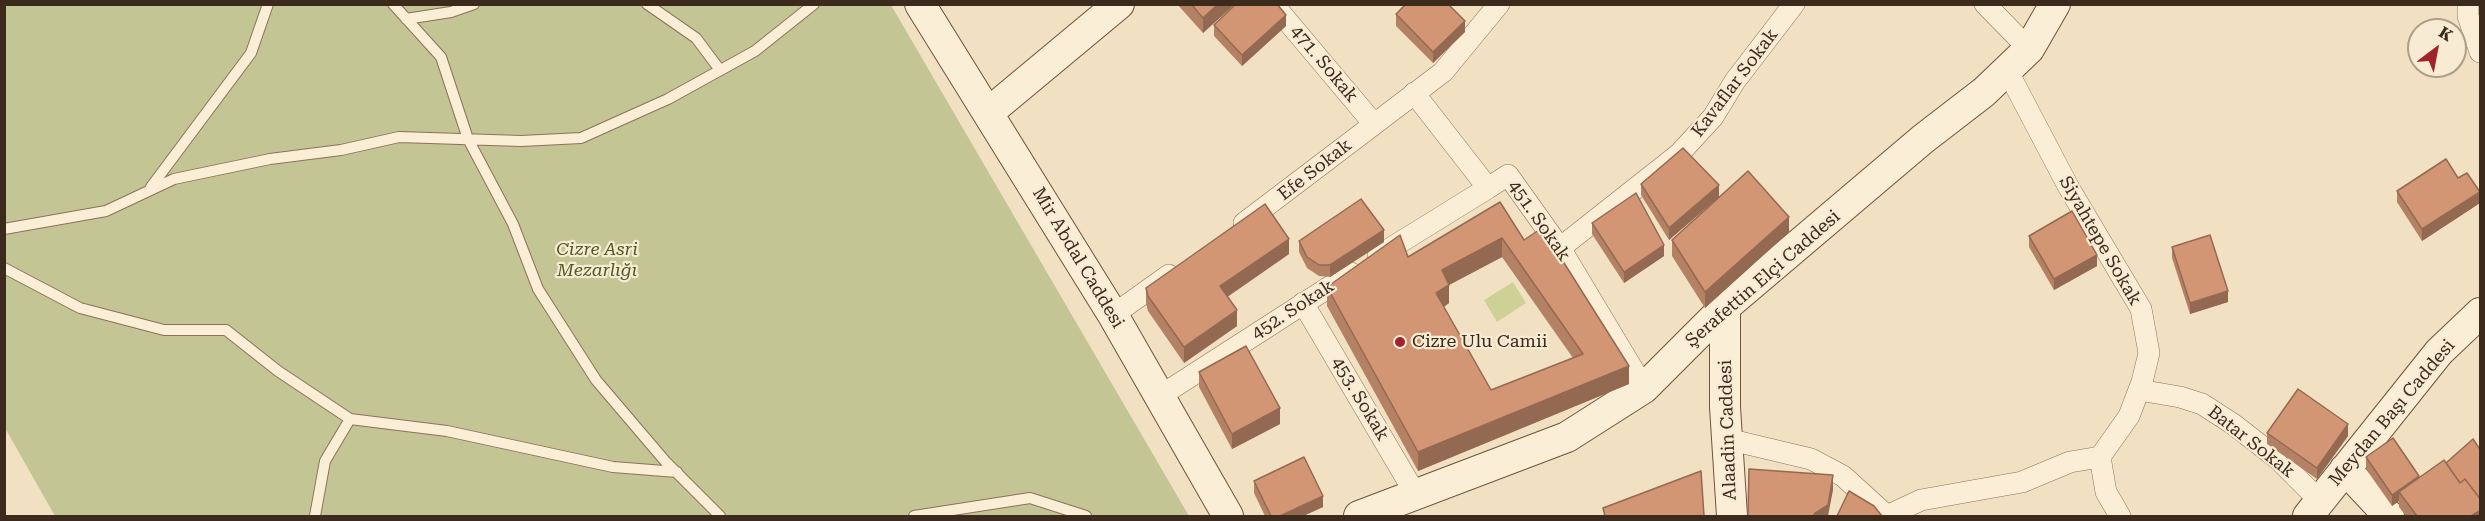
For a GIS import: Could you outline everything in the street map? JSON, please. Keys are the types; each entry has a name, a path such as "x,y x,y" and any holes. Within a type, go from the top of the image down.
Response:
{"street":[{"name":"Mir Abdal Caddesi","path":"920,4 1113,315 1228,516"},
{"path":"988,113 1119,4"},
{"name":"471. Sokak","path":"1273,4 1374,124"},
{"name":"Efe Sokak","path":"1229,234 1443,72 1499,4"},
{"name":"Kavaflar Sokak","path":"1560,248 1679,154 1713,117 1735,81 1794,4"},
{"path":"1985,4 2029,49"},
{"name":"Şerafettin Elçi Caddesi","path":"1359,516 1567,437 1644,388 1725,307 1923,139 1984,92 2029,49 2055,4"},
{"path":"2468,4 2468,16 2481,52"},
{"name":"Siyahtepe Sokak","path":"2007,69 2068,188 2141,309 2149,353 2139,390 2129,417 2100,457"},
{"name":"451. Sokak","path":"1414,93 1488,188 1508,175 1560,248 1644,388"},
{"name":"452. Sokak","path":"1160,396 1303,303 1488,188"},
{"path":"1113,315 1190,261"},
{"name":"453. Sokak","path":"1303,303 1416,495"},
{"name":"Alaadin Caddesi","path":"1725,307 1727,439 1732,516"},
{"name":"Meydan Başı Caddesi","path":"2314,509 2439,352 2481,313"},
{"name":"Batar Sokak","path":"2139,390 2180,397 2202,404 2233,424 2278,459 2314,509"},
{"path":"1727,439 1811,459 1843,476 1887,516 1921,500 2022,482 2070,462 2100,457 2106,492 2120,516"},
{"path":"2345,469 2389,516"}],"lane":[{"path":"149,190 250,53 268,4"},
{"path":"393,4 441,57 468,139 513,225 538,289 596,380 676,472 720,516"},
{"path":"406,19 451,12 474,4"},
{"path":"647,4 696,38 720,70"},
{"path":"4,228 106,211 174,179 270,159 341,150 399,136 521,141 581,138 668,99 755,51 814,4"},
{"path":"4,268 80,308 164,330 226,330 278,371 350,419 447,431 613,466 676,472"},
{"path":"315,516 325,461 350,419"},
{"path":"914,516 1030,498 1086,516"}],"green space":[{"name":"Cizre Asri Mezarlığı","path":"4,5 891,5 1189,516 55,516 5,428"},
{"path":"1513,282 1526,303 1497,322 1484,300"}],"building":[{"path":"1191,4 1218,4 1203,18"},
{"path":"1236,4 1277,4 1286,15 1242,55 1214,25"},
{"path":"1406,4 1448,4 1465,21 1433,52 1396,14"},
{"path":"1683,148 1719,185 1669,228 1641,184"},
{"path":"2446,159 2458,178 2467,173 2480,192 2422,229 2397,191"},
{"path":"1748,171 1789,217 1705,292 1672,240"},
{"path":"1636,193 1664,245 1624,272 1592,223"},
{"path":"1361,199 1384,230 1330,265 1319,265 1307,257 1299,241"},
{"name":"Cizre Ulu Camii","path":"1500,202 1524,240 1542,228 1629,366 1418,452 1327,287 1400,235 1408,257","holes":["1502,238 1583,354 1491,390 1436,293 1449,285 1442,270"]},
{"path":"1265,204 1289,239 1220,286 1237,310 1184,347 1148,296 1146,288"},
{"path":"2072,211 2097,255 2054,279 2029,236"},
{"path":"2210,235 2228,291 2190,303 2172,247"},
{"path":"1246,346 1280,408 1232,434 1199,372"},
{"path":"2298,389 2348,424 2317,468 2267,433"},
{"path":"2393,438 2419,476 2392,495 2366,457"},
{"path":"2473,439 2481,451 2481,500 2465,479 2460,483 2446,463"},
{"path":"1304,457 1323,496 1280,516 1271,516 1254,481"},
{"path":"2444,460 2460,483 2465,479 2481,500 2481,510 2471,516 2417,516 2399,492"},
{"path":"1749,469 1833,475 1828,505 1814,516 1748,516"},
{"path":"1701,471 1704,516 1605,516 1603,508"},
{"path":"1849,491 1874,506 1882,516 1837,516"}],"place":[{"name":"Cizre Ulu Camii","path":"1400,342"}]}
